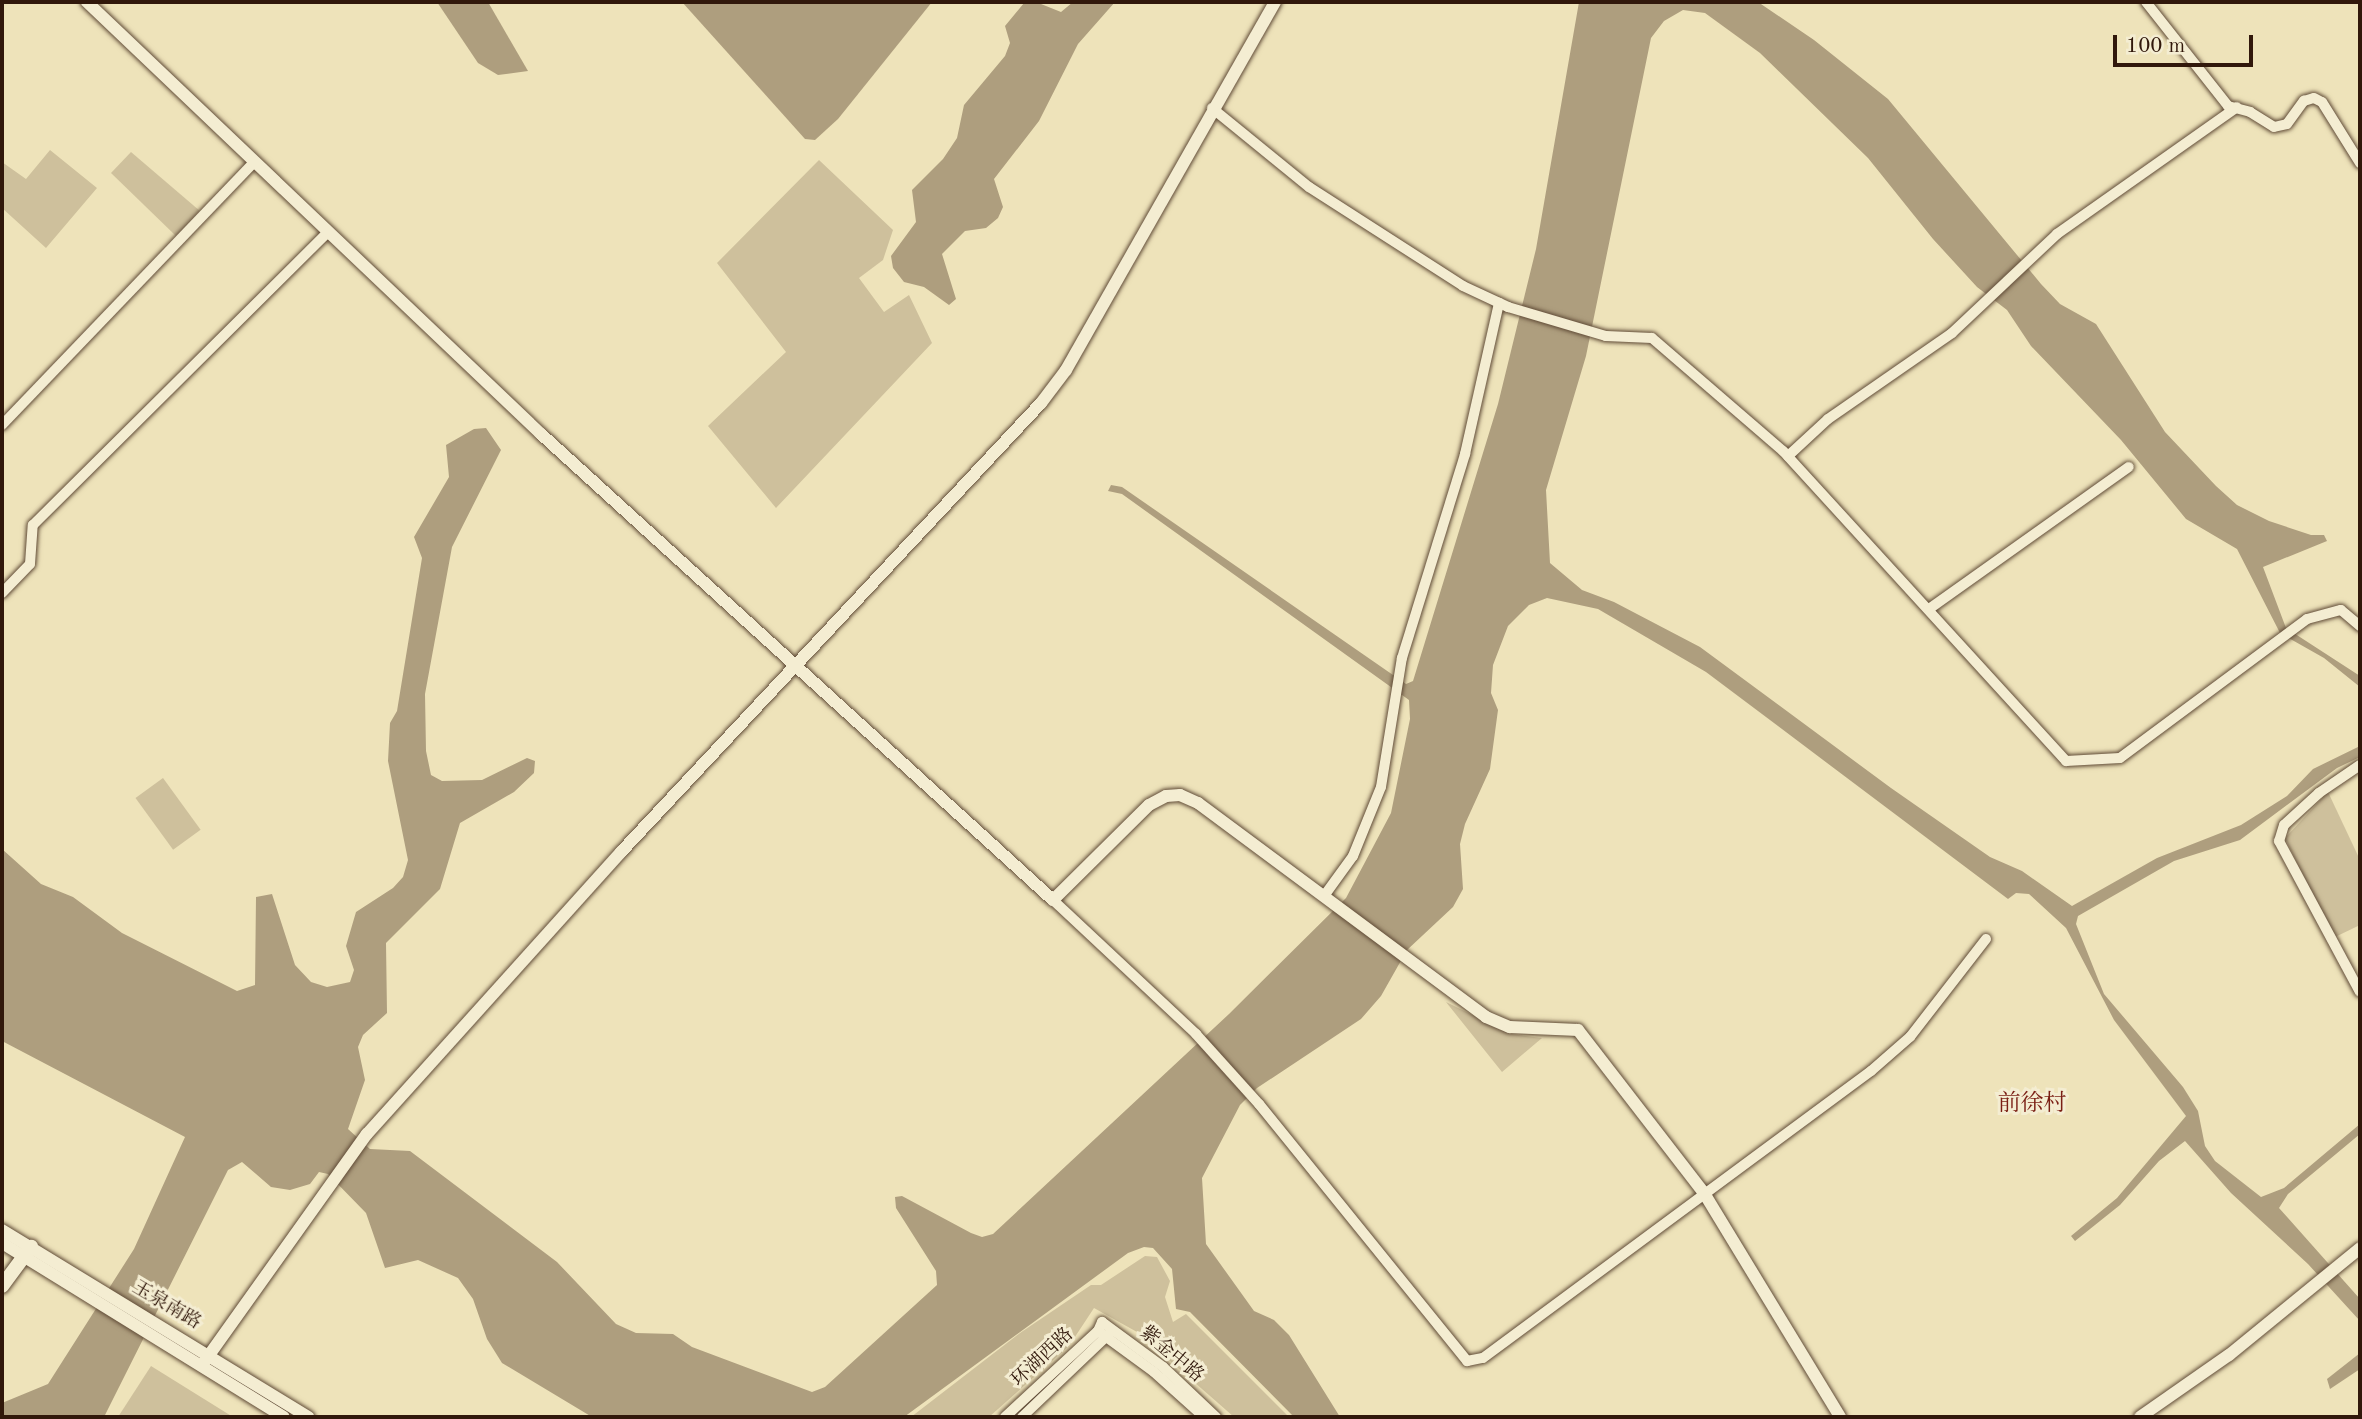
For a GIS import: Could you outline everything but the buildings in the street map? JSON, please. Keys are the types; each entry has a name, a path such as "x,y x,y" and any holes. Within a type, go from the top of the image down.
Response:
{"main road":[{"path":"2,1286 27,1252"}],"street":[{"path":"87,2 328,232 1196,1034 1259,1104 1467,1361 1483,1358 1871,1071 1910,1037 1986,939"},
{"path":"206,1360 325,1188 367,1134 621,852 1016,433 1066,370 1212,108 1275,2"},
{"path":"2146,2 2219,98 2274,127 2287,124 2304,101 2322,102 2360,163"},
{"path":"1788,456 1828,419 1952,333 2065,228 2237,107"},
{"path":"1212,108 1308,187 1463,286 1503,305 1606,336 1652,338 1788,456 2066,761 2120,758 2307,619 2341,610 2360,626"},
{"path":"2,425 254,162"},
{"path":"2,593 30,564 33,525 328,232"},
{"path":"1326,897 1353,856 1381,787 1402,659 1465,454 1503,305"},
{"path":"1929,609 2129,467"},
{"path":"2360,765 2310,801 2284,825 2279,841 2360,992"},
{"path":"1053,900 1149,805 1166,796 1180,795 1198,803 1486,1017 1510,1027 1578,1030 1704,1193 1840,1417"},
{"name":"玉泉南路","path":"2,1230 91,1300 156,1329"},
{"name":"玉泉南路","path":"2,1243 27,1252 99,1288 156,1329 206,1360 308,1417"},
{"path":"2140,1417 2230,1355 2360,1248"},
{"name":"紫金中路","path":"1100,1327 1163,1367 1216,1417"},
{"name":"环湖西路","path":"1004,1417 1100,1327"},
{"name":"紫金中路","path":"1110,1334 1204,1417"},
{"name":"环湖西路","path":"1022,1417 1110,1334"},
{"name":"玉泉南路","path":"206,1360 284,1417"}],"shaded area":[{"path":"437,2 488,2 528,71 498,75 478,63"},
{"path":"682,2 932,2 838,119 815,140 805,139"},
{"path":"1036,2 1061,12 1073,2 1115,2 1078,44 1039,121 994,179 1003,207 998,218 986,228 965,231 942,254 956,299 949,305 924,287 904,282 893,268 891,256 916,222 912,190 943,159 957,138 964,105 1005,56 1010,43 1005,26 1024,3"},
{"path":"1579,2 1758,2 1814,40 1888,99 2060,304 2096,324 2165,432 2216,486 2237,505 2269,521 2311,535 2324,535 2327,541 2263,567 2286,628 2360,676 2360,687 2324,658 2280,633 2237,549 2186,519 2121,440 2031,346 2007,310 1977,287 1933,239 1868,158 1760,53 1705,13 1683,10 1664,21 1651,38 1586,356 1546,490 1550,563 1582,590 1614,602 1700,647 1891,788 1990,857 2022,871 2072,906 2157,858 2241,825 2287,796 2313,769 2360,746 2360,757 2337,768 2240,840 2174,861 2078,916 2076,924 2104,994 2183,1087 2198,1111 2205,1146 2215,1161 2261,1197 2284,1188 2360,1124 2360,1134 2288,1194 2279,1208 2360,1299 2360,1321 2308,1264 2231,1193 2185,1141 2159,1161 2120,1205 2075,1241 2071,1236 2117,1198 2186,1116 2114,1020 2066,928 2029,894 2016,893 2008,899 1706,672 1598,609 1547,598 1529,605 1508,626 1493,665 1491,693 1498,710 1490,769 1465,824 1460,844 1463,889 1453,907 1407,950 1381,996 1361,1019 1257,1088 1240,1105 1202,1178 1206,1244 1254,1311 1274,1320 1289,1335 1340,1417 1294,1417 1190,1312 1176,1309 1172,1269 1153,1248 1144,1247 1128,1253 904,1417 592,1417 502,1363 487,1339 473,1299 458,1278 418,1260 385,1268 366,1213 328,1174 319,1172 310,1184 290,1190 271,1187 242,1162 228,1170 104,1417 2,1417 2,1403 48,1384 134,1249 185,1137 2,1041 2,849 41,884 73,897 122,933 237,991 255,985 256,897 272,894 295,965 311,982 327,987 350,982 354,970 346,946 356,912 393,888 403,877 408,860 388,761 390,723 397,711 422,558 414,537 449,477 446,445 474,429 486,428 501,450 452,547 425,694 426,751 431,775 442,781 482,780 527,758 535,761 534,773 514,792 460,823 440,889 386,943 387,1013 363,1035 358,1047 365,1080 348,1129 370,1149 410,1151 557,1262 616,1324 636,1333 673,1334 692,1347 812,1392 825,1387 937,1285 936,1271 896,1208 895,1197 902,1196 971,1233 982,1237 993,1234 1229,1014 1346,898 1391,813 1410,719 1409,700 1122,494 1108,491 1111,485 1122,487 1406,684 1413,681 1498,404 1536,249"},
{"path":"50,150 97,188 46,248 2,208 2,162 26,179"},
{"path":"131,152 200,211 176,236 111,173"},
{"path":"819,160 893,230 883,260 859,278 884,312 909,295 932,343 776,508 708,426 786,352 717,263"},
{"path":"163,778 201,830 173,850 135,798"},
{"path":"2328,792 2360,860 2360,925 2333,938 2285,838"},
{"path":"1446,1002 1511,1034 1542,1038 1502,1072"},
{"path":"1145,1256 1157,1257 1170,1281 1165,1297 1173,1322 1186,1314 1289,1417 1234,1417 1137,1332 1094,1308 1069,1346 989,1417 911,1417 1020,1333 1091,1285 1101,1285"},
{"path":"2360,1353 2360,1369 2330,1389 2327,1379"},
{"path":"151,1366 233,1417 118,1417"}],"district":[{"name":"前徐村","path":"2032,1104"}]}
